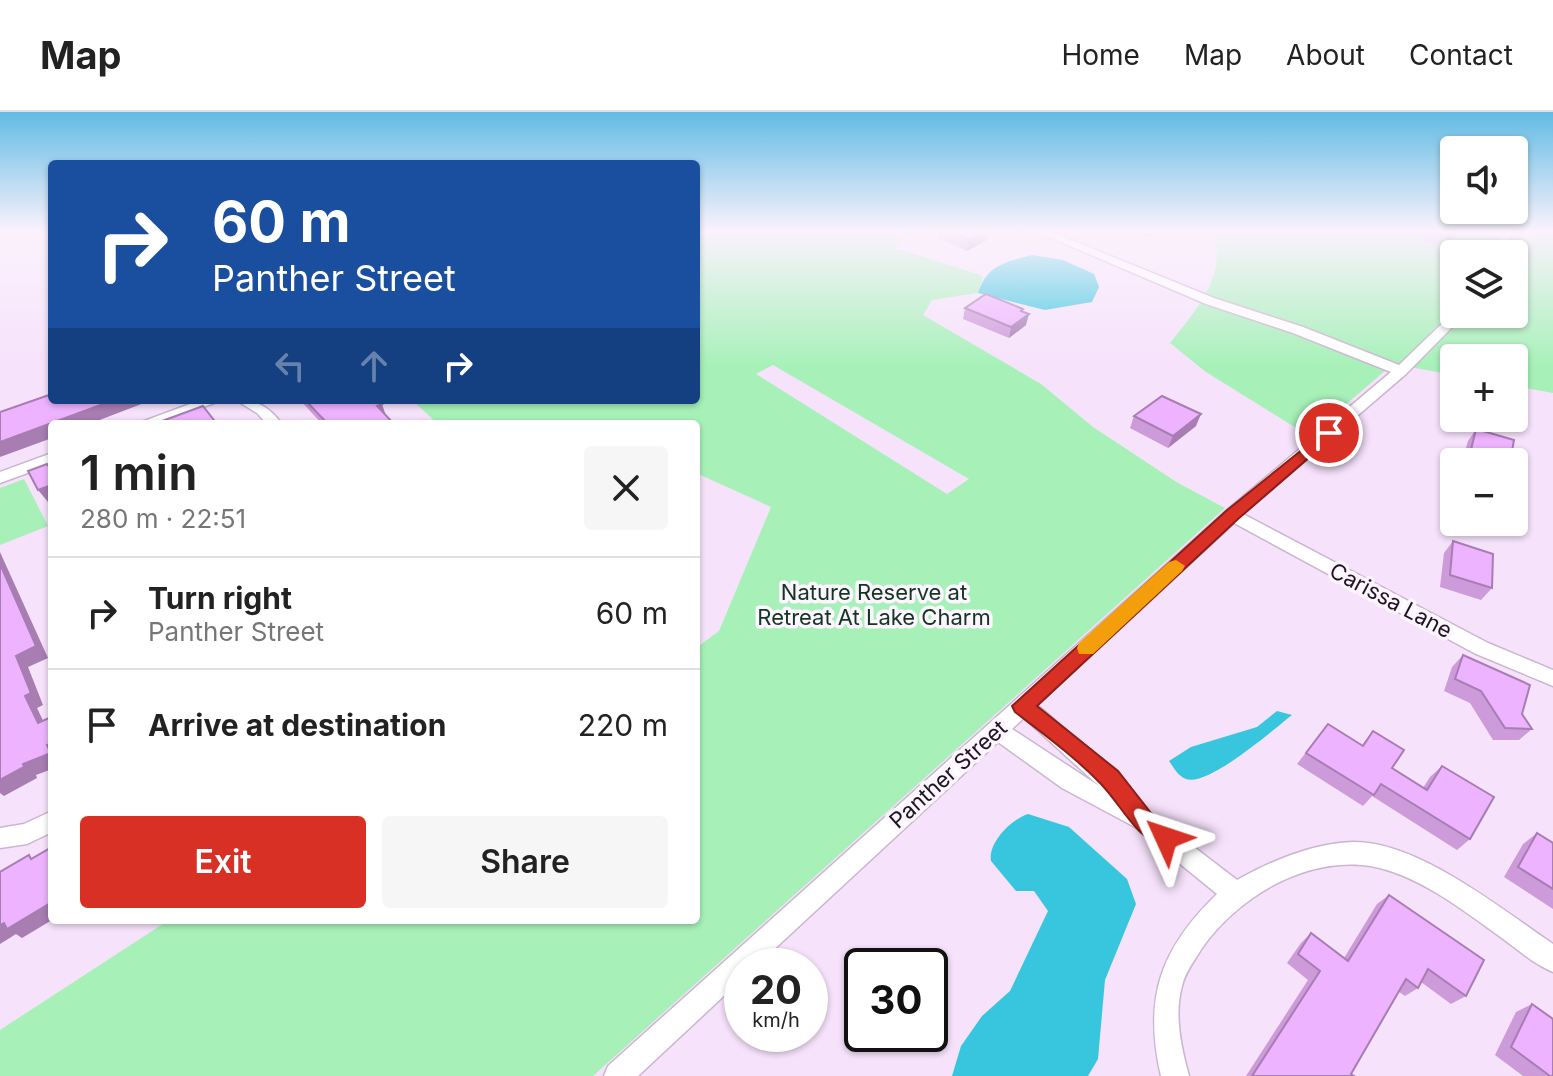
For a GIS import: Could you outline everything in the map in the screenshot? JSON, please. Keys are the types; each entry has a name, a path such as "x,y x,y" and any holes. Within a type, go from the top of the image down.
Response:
{"street":[{"path":"1149,276 1401,371"},
{"name":"Panther Street","path":"618,1076 1232,515 1401,371 1445,328"},
{"path":"155,420 203,404"},
{"path":"251,404 271,420"},
{"path":"0,478 48,460"},
{"name":"Carissa Lane","path":"1232,515 1481,648 1553,678"},
{"path":"1023,706 1110,778 1143,820"},
{"path":"997,730 1070,781 1143,820 1236,894"},
{"path":"1070,781 1091,761"},
{"path":"0,838 27,834 48,823"},
{"path":"1175,1076 1164,1032 1170,983 1197,935 1236,894 1318,856 1367,853 1423,873 1553,959"}],"green space":[{"name":"Nature Reserve at Retreat At Lake Charm","path":"700,276 983,276 978,293 932,300 923,315 1041,384 1093,427 1178,483 1225,508 735,948 724,948 724,958 593,1076 0,1076 0,1030 163,924 700,924 700,645 719,631 771,507 700,475 700,420 434,420 416,404 700,404","holes":["773,365 969,479 947,494 756,374"]},
{"path":"1213,276 1440,276 1440,328 1528,328 1528,276 1553,276 1553,393 1528,389 1528,344 1440,344 1440,372 1393,364 1309,436 1206,372 1170,343 1206,293"},
{"path":"24,479 48,526 0,545 0,488"}],"water":[{"path":"986,276 1095,276 1099,287 1092,302 1045,310 978,293"},
{"path":"1277,711 1292,715 1240,756 1209,774 1186,779 1169,761 1191,747 1257,727"},
{"path":"1028,814 1069,827 1127,879 1136,904 1105,980 1098,1059 1088,1076 952,1076 961,1046 982,1016 1010,991 1048,911 1034,891 1016,891 991,861 993,846 1002,832"}],"building":[{"path":"986,294 1029,314 1011,327 965,308"},
{"path":"48,395 48,404 103,404 60,420 48,420 48,424 0,442 0,412"},
{"path":"1162,396 1201,414 1173,436 1134,416"},
{"path":"309,404 382,404 377,406 390,420 324,420"},
{"path":"203,406 214,420 165,420"},
{"path":"1475,432 1514,440 1513,448 1471,448"},
{"path":"47,464 48,486 38,490 28,471"},
{"path":"1453,541 1493,554 1492,588 1450,575"},
{"path":"0,564 36,646 16,656 31,693 25,696 38,723 48,718 48,754 23,764 24,767 0,780"},
{"path":"1463,655 1530,685 1522,714 1532,729 1505,728 1481,691 1455,679"},
{"path":"1328,724 1363,746 1373,731 1404,750 1392,768 1427,790 1442,766 1494,797 1470,839 1381,784 1374,795 1306,753"},
{"path":"1537,833 1553,843 1553,889 1518,867"},
{"path":"48,849 48,904 7,929 4,923 0,925 0,872 29,855 31,859"},
{"path":"1389,895 1484,960 1466,996 1428,969 1418,988 1406,979 1351,1074 1354,1076 1252,1076 1320,971 1298,954 1311,933 1348,961"},
{"path":"1532,1004 1553,1019 1553,1076 1511,1047"}],"slow traffic":[{"path":"1086,648 1176,566"}],"route":[{"path":"1166,838 1143,820 1110,778 1023,706 1232,515 1329,433"}]}
